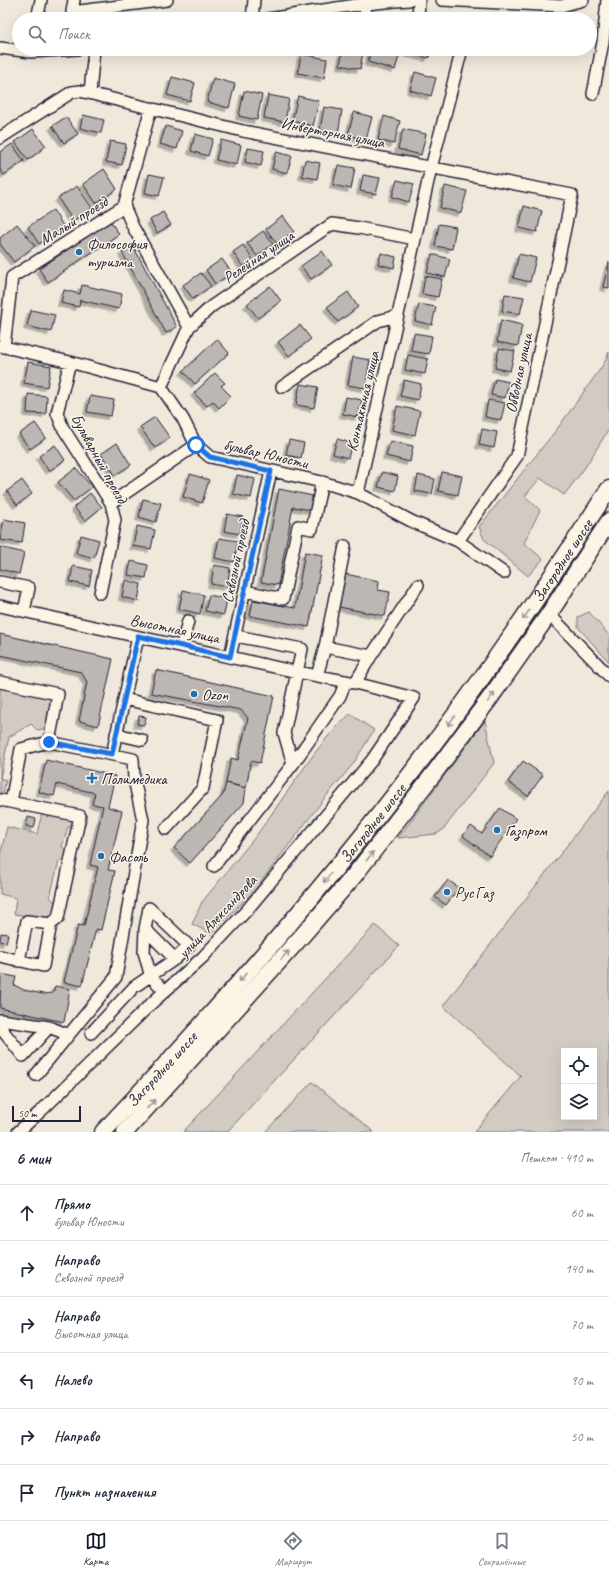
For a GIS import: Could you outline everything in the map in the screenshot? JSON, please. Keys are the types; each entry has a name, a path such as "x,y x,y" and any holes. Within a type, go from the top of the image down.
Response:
{"highway":[{"name":"Загородное шоссе","path":"103,1132 240,981 363,835 420,763 476,687 609,489"},
{"name":"Загородное шоссе","path":"125,1132 301,937 353,877 435,772 549,614 609,521"}],"street":[{"path":"38,12 41,0"},
{"path":"74,0 72,12 168,0"},
{"path":"253,12 254,0"},
{"path":"325,12 365,4 409,0"},
{"path":"418,12 419,0"},
{"path":"442,0 561,6 583,0"},
{"path":"593,94 604,42 607,0"},
{"path":"365,4 366,12"},
{"path":"0,48 12,49"},
{"path":"90,93 93,56"},
{"name":"Контактная улица","path":"358,493 431,168 460,56"},
{"name":"Инверторная улица","path":"0,138 72,92 80,91 243,131 572,195"},
{"name":"Малый проезд","path":"2,346 12,277 124,206 151,108"},
{"name":"Обводная улица","path":"458,541 517,456 572,195"},
{"path":"124,206 133,227 189,327"},
{"name":"Релейная улица","path":"161,387 189,327 212,306 332,224 416,239"},
{"name":"Контактная улица","path":"282,387 378,322 398,316"},
{"path":"2,346 70,362 161,387"},
{"name":"Бульварный проезд","path":"70,362 57,413 62,428 111,503 115,520 100,592"},
{"name":"бульвар Юности","path":"161,387 183,419 196,445 210,457 322,482 358,493 413,522 458,541 504,573"},
{"path":"111,503 196,445"},
{"name":"Сквозной проезд","path":"230,657 236,636 271,471"},
{"path":"245,590 283,599 298,526 312,529 322,482"},
{"path":"317,676 325,647 345,546"},
{"path":"0,582 29,588 24,611"},
{"path":"214,866 293,764 340,696 371,656 418,585"},
{"name":"Высотная улица","path":"0,606 297,672 351,682 414,698"},
{"path":"549,614 609,676"},
{"path":"182,646 188,621"},
{"path":"112,754 138,636"},
{"path":"236,636 302,649 284,733 293,764"},
{"path":"325,647 371,656"},
{"path":"0,682 58,694 49,742"},
{"name":"улица Александрова","path":"18,1132 165,991 203,957 257,898 372,760 414,698"},
{"path":"124,699 217,720 203,788 166,829"},
{"path":"116,734 142,740"},
{"path":"0,956 42,966 51,924 58,918 80,816 5,801 21,749 49,742 133,759 134,778 143,820 116,977 36,1075"},
{"path":"92,1033 134,987 151,977 175,959 189,946 149,908 145,929 144,952 151,977 165,991"},
{"path":"19,961 27,921 51,924"},
{"path":"145,929 175,959"},
{"path":"0,1020 49,1027 69,1035"},
{"path":"0,1027 23,1056 49,1027"}],"shaded area":[{"path":"609,352 609,429 584,469 564,495 540,478 525,496 540,510 524,543 543,559 528,576 484,539 479,527 557,429 603,365"},
{"path":"589,612 609,635 609,662 578,627 578,617"},
{"path":"0,687 55,698 49,728 37,730 31,724 9,737 0,778"},
{"path":"350,714 374,730 353,764 324,799 253,892 211,934 192,924 202,902 256,836 314,754 330,734"},
{"path":"485,721 494,763 443,830 436,834 398,838"},
{"path":"0,778 6,780 3,793 0,793"},
{"path":"609,791 609,1132 474,1132 521,1076 443,1006"},
{"path":"42,813 74,821 73,825 68,827 62,847 68,852 66,861 59,861 50,897 56,903 54,912 47,919 14,914 16,898 0,894 0,856 7,827 37,834"},
{"path":"375,925 399,946 227,1132 183,1132"},
{"path":"312,1082 374,1132 265,1132"}],"building":[{"path":"301,56 311,56 327,59 324,78 298,73"},
{"path":"342,56 362,56 360,69 340,65"},
{"path":"369,56 399,56 395,70 368,62"},
{"path":"415,72 436,78 431,96 410,90"},
{"path":"172,77 195,83 190,101 167,95"},
{"path":"213,78 235,84 229,108 207,102"},
{"path":"244,91 262,95 257,120 239,116"},
{"path":"268,95 289,99 285,122 264,118"},
{"path":"298,96 319,101 313,126 292,121"},
{"path":"324,107 342,110 338,134 320,130"},
{"path":"354,112 372,117 366,140 348,135"},
{"path":"83,115 104,120 101,133 80,128"},
{"path":"384,116 400,121 394,144 378,140"},
{"path":"66,117 78,134 64,143 52,126"},
{"path":"166,126 182,131 177,149 160,144"},
{"path":"33,129 46,146 28,160 15,142"},
{"path":"403,129 426,134 421,155 398,149"},
{"path":"195,134 213,139 208,156 191,151"},
{"path":"221,140 241,145 237,165 216,160"},
{"path":"110,141 126,144 122,165 106,162"},
{"path":"12,144 24,161 4,175 0,169 0,152"},
{"path":"248,148 264,151 261,166 245,162"},
{"path":"276,152 292,156 287,173 272,169"},
{"path":"305,160 320,163 317,179 302,176"},
{"path":"338,165 355,168 351,189 333,185"},
{"path":"104,169 117,189 96,203 83,184"},
{"path":"149,174 164,177 159,196 145,193"},
{"path":"363,175 380,178 376,194 360,191"},
{"path":"397,180 414,184 409,202 392,197"},
{"path":"77,186 92,208 73,221 58,198"},
{"path":"445,186 467,191 461,213 440,208"},
{"path":"524,206 542,211 537,232 519,228"},
{"path":"53,210 64,227 39,244 28,227"},
{"path":"163,212 171,225 157,233 150,220"},
{"path":"283,216 294,231 277,244 266,229"},
{"name":"Философия туризма","path":"110,221 119,234 48,282 39,269"},
{"path":"17,224 35,246 14,262 0,244 0,238"},
{"path":"439,224 456,227 452,249 435,246"},
{"path":"263,231 273,244 257,256 247,243"},
{"path":"243,245 253,260 243,267 233,252"},
{"path":"133,246 177,327 166,333 122,252"},
{"path":"322,251 332,265 311,279 301,266"},
{"path":"381,253 396,257 394,268 378,264"},
{"path":"432,254 450,259 445,277 427,273"},
{"path":"519,254 536,258 530,282 513,278"},
{"path":"222,259 232,273 215,284 206,270"},
{"path":"609,262 609,288 603,287"},
{"path":"201,273 211,286 193,299 183,285"},
{"path":"425,276 442,279 438,297 422,294"},
{"path":"82,285 122,294 119,309 80,300 79,307 61,303 64,290 80,294"},
{"path":"270,286 281,301 258,318 247,304"},
{"path":"348,292 358,307 338,322 327,307"},
{"path":"505,294 524,297 520,314 502,311"},
{"path":"419,304 436,307 432,325 415,321"},
{"path":"31,310 55,315 51,332 27,326"},
{"path":"501,320 522,325 518,346 497,342"},
{"path":"300,325 311,339 289,356 278,342"},
{"path":"414,333 432,336 429,354 411,351"},
{"path":"217,339 229,353 195,384 183,371"},
{"path":"499,348 515,351 510,371 495,368"},
{"path":"408,355 428,359 425,374 405,370"},
{"path":"353,357 370,360 365,388 348,385"},
{"path":"28,362 51,366 47,387 24,383"},
{"path":"215,373 225,383 221,386 231,396 219,408 213,401 207,406 194,393"},
{"path":"495,379 509,382 505,398 491,395"},
{"path":"404,380 421,384 418,400 400,396"},
{"path":"300,384 318,387 314,408 296,405"},
{"path":"28,394 47,396 46,414 27,413"},
{"path":"90,396 114,400 111,416 87,412"},
{"path":"346,397 362,400 358,417 343,414"},
{"path":"488,400 505,403 501,420 485,417"},
{"path":"397,406 420,411 415,435 392,430"},
{"path":"155,417 170,438 155,448 140,427"},
{"path":"35,423 46,438 30,449 19,434"},
{"path":"482,429 497,432 494,448 479,445"},
{"path":"337,439 352,443 348,458 333,454"},
{"path":"289,440 304,443 301,458 286,455"},
{"path":"390,441 413,446 410,462 386,456"},
{"path":"117,443 131,465 115,475 101,454"},
{"path":"55,445 65,460 49,471 39,456"},
{"path":"76,468 92,487 74,501 58,482"},
{"path":"382,472 398,476 395,491 378,487"},
{"path":"442,472 462,476 458,495 438,491"},
{"path":"190,474 209,480 202,503 183,497"},
{"path":"237,475 255,479 251,498 233,494"},
{"path":"418,475 435,479 432,494 415,491"},
{"path":"22,480 32,494 17,505 7,491"},
{"path":"279,489 313,496 311,510 293,507 278,585 261,582"},
{"path":"90,493 102,507 85,521 74,507"},
{"path":"143,499 161,503 156,522 139,517"},
{"path":"227,514 243,517 240,534 224,531"},
{"path":"4,519 25,523 22,543 0,540"},
{"path":"137,526 155,530 151,549 133,546"},
{"path":"81,535 99,540 94,558 76,553"},
{"path":"219,538 238,541 234,562 215,558"},
{"path":"0,547 24,553 19,574 0,569"},
{"path":"305,552 323,555 309,627 250,616 253,600 295,608"},
{"path":"131,561 148,565 146,578 128,575"},
{"path":"214,565 230,568 227,587 211,584"},
{"path":"73,566 92,570 89,586 70,582"},
{"path":"345,574 379,581 378,590 390,592 385,616 339,607"},
{"path":"125,580 141,584 138,601 122,597"},
{"path":"183,590 204,595 200,614 179,609"},
{"path":"209,595 227,599 224,615 205,611"},
{"path":"0,634 113,659 98,726 79,721 87,682 81,672 0,655"},
{"path":"156,670 274,696 260,763 251,761 246,788 226,783 231,758 238,760 248,718 241,710 151,693"},
{"path":"139,716 146,717 144,725 137,724"},
{"path":"46,760 115,776 108,807 122,811 108,870 115,871 101,930 96,929 82,986 64,982 78,925 84,926 98,867 90,865 103,806 92,804 95,793 57,784 54,796 39,792"},
{"path":"523,761 543,775 528,796 508,782"},
{"path":"226,783 246,788 244,803 190,863 174,848 223,795"},
{"name":"Газпром","path":"500,808 516,819 490,856 463,836 471,826 482,834"},
{"path":"28,817 36,819 34,828 26,826"},
{"name":"РусГаз","path":"448,880 459,888 446,905 435,897"},
{"path":"1,933 8,934 6,943 0,941"},
{"path":"1,974 16,977 14,985 24,990 43,994 53,993 55,986 70,989 64,1022 0,1008"}],"place":[{"name":"Философия туризма","path":"79,252"},
{"name":"Ozon","path":"194,694"},
{"name":"Полимедика","path":"92,778"},
{"name":"Газпром","path":"497,830"},
{"name":"Фасоль","path":"101,856"},
{"name":"РусГаз","path":"447,892"}],"route":[{"path":"49,742 112,754 138,636 230,657 236,636 271,471 210,457 196,445"}]}
